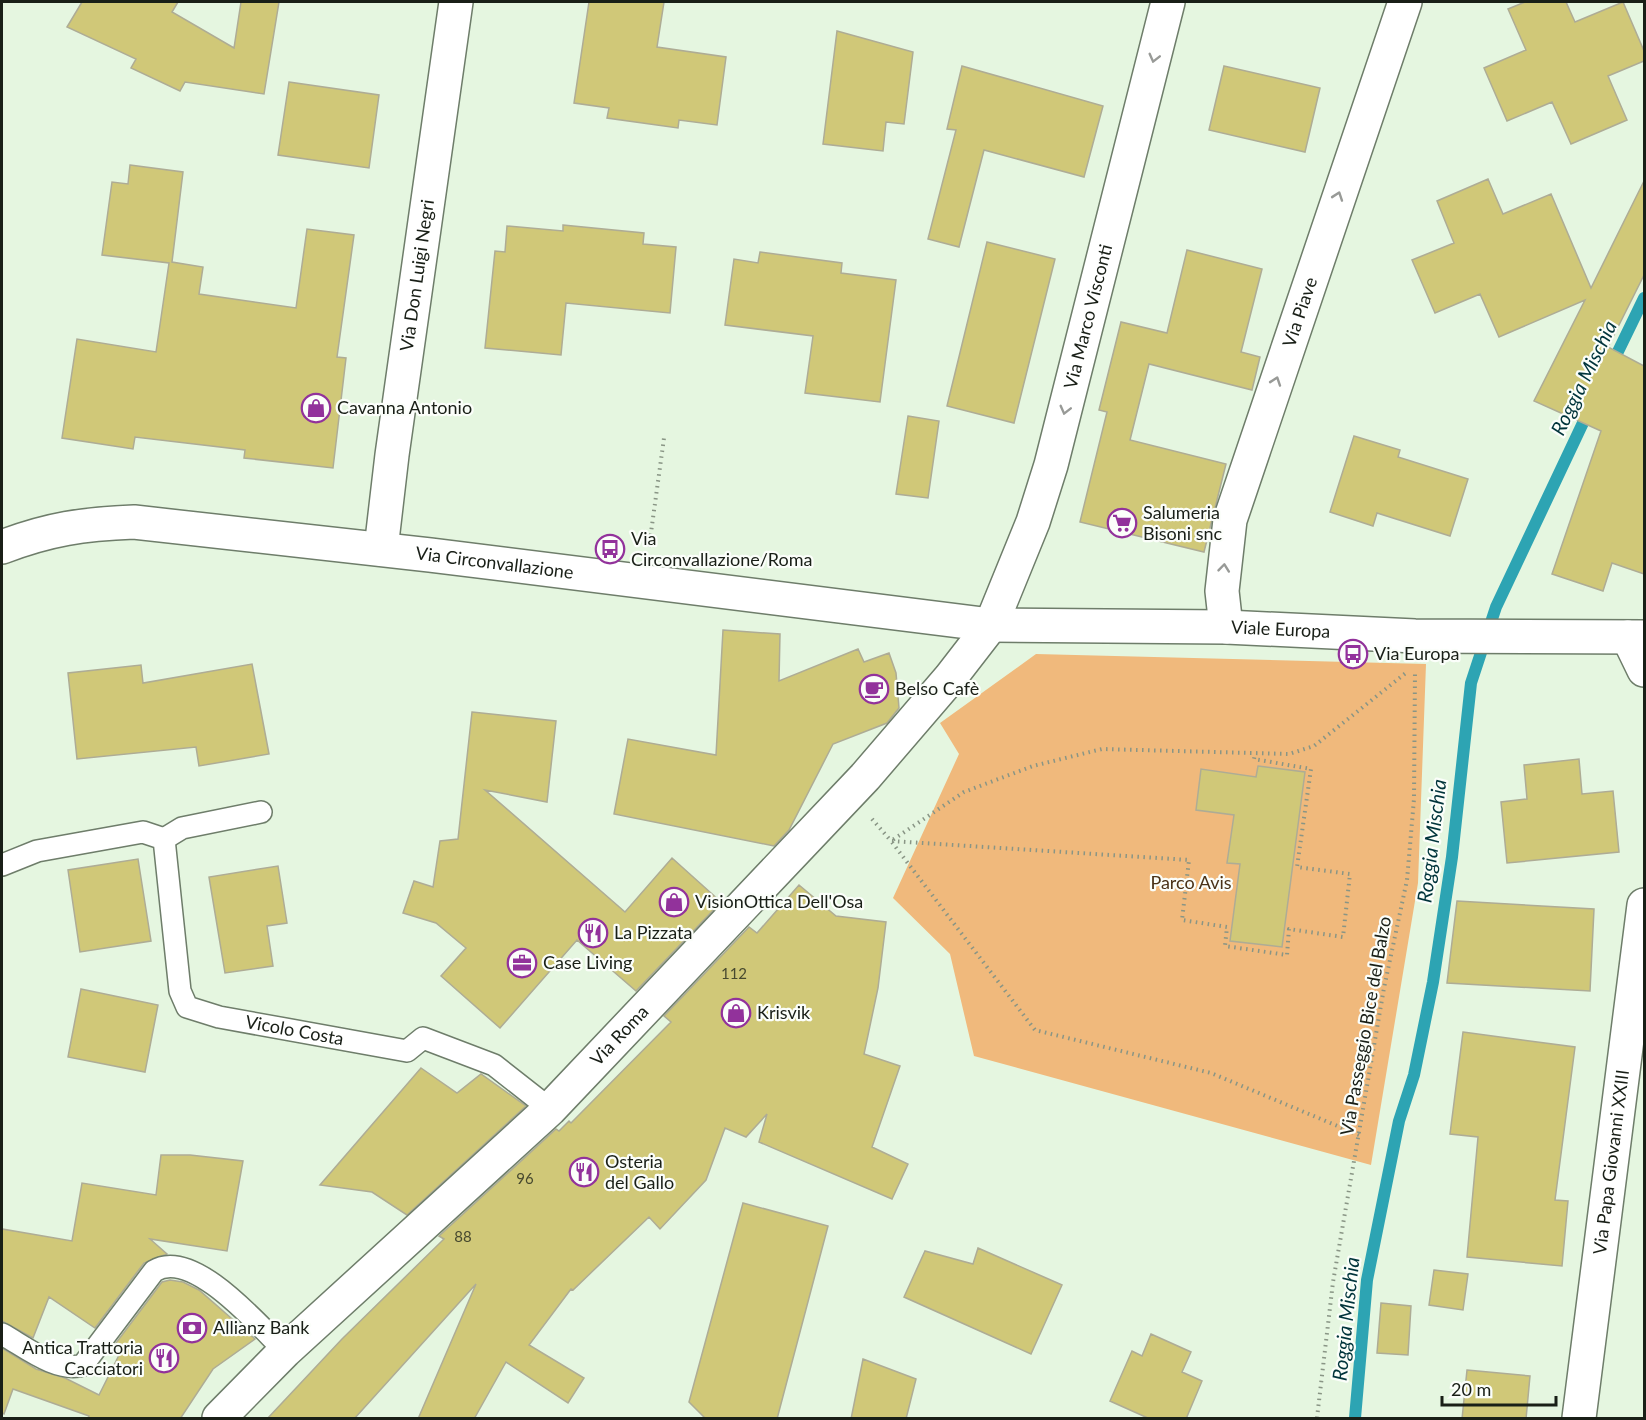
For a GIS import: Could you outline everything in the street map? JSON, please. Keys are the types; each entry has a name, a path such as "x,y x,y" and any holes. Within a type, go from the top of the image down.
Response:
{"street":[{"name":"Via Don Luigi Negri","path":"381,549 392,455 456,2"},
{"name":"Via Marco Visconti","path":"991,625 1033,522 1051,465 1168,2"},
{"name":"Via Piave","path":"1226,627 1222,591 1230,520 1405,2"},
{"name":"Via Circonvallazione","path":"2,547 54,529 134,522 381,549 991,625"},
{"name":"Viale Europa","path":"991,625 1226,627 1416,636 1636,637"},
{"name":"Via Roma","path":"219,1419 285,1351 550,1109 849,795 950,678 991,625"},
{"path":"1636,637 1644,670"},
{"name":"Via Papa Giovanni XXIII","path":"1579,1419 1644,905"}],"lane":[{"path":"2,865 37,851 143,832 164,839 183,828 261,812"},
{"name":"Vicolo Costa","path":"164,839 180,991 187,1007 219,1017 407,1051 423,1038 494,1065 550,1109"},
{"path":"2,1334 55,1363 71,1369 83,1365 154,1271 161,1267 197,1274 219,1286 285,1351"}],"path":[{"path":"649,552 664,438"},
{"name":"Via Passeggio Bice del Balzo","path":"1255,754 1289,754 1314,746 1415,666 1414,799 1407,880 1384,988 1333,1282 1317,1419"},
{"path":"1102,749 1255,754 1254,759 1311,769 1297,867 1350,873 1342,937 1289,929 1287,955 1225,946 1227,927 1182,920 1189,860 891,841 964,792 1033,765 1102,749"},
{"path":"849,795 891,841 1035,1030 1211,1073 1359,1135"}],"green space":[{"name":"Parco Avis","path":"1036,654 1426,664 1418,883 1371,1165 974,1056 950,954 893,898 959,754 940,723"}],"building":[{"path":"82,2 178,2 172,12 234,48 241,2 279,2 264,94 185,82 180,91 131,68 136,59 67,27"},
{"path":"589,2 664,2 657,47 726,57 717,125 679,120 678,128 607,118 609,108 574,103"},
{"path":"1525,2 1566,2 1575,22 1623,2 1644,51 1644,61 1608,76 1627,120 1571,144 1552,102 1507,121 1484,68 1526,50 1508,9"},
{"path":"837,31 913,52 904,124 886,122 883,151 823,144"},
{"path":"962,66 1103,106 1084,177 984,150 959,247 928,239 956,130 947,129"},
{"path":"1224,66 1320,88 1305,152 1209,130"},
{"path":"289,82 379,95 369,168 278,155"},
{"path":"130,165 183,172 172,262 203,267 199,294 296,308 307,229 354,235 337,357 346,358 333,468 244,458 245,450 135,437 133,449 62,438 77,339 156,352 169,263 102,255 112,182 128,184"},
{"path":"1488,179 1503,214 1551,194 1591,288 1644,181 1644,275 1608,347 1644,366 1644,574 1612,563 1603,591 1552,574 1601,431 1534,401 1585,300 1499,337 1480,294 1435,313 1412,260 1454,243 1437,201"},
{"path":"563,225 644,233 643,244 676,247 670,313 566,303 561,355 485,348 495,251 505,252 507,226 563,231"},
{"path":"987,242 1055,259 1014,423 947,406"},
{"path":"1187,250 1262,269 1241,352 1260,357 1252,390 1149,364 1130,440 1226,464 1204,552 1080,522 1107,412 1099,410 1121,322 1167,333"},
{"path":"760,252 842,263 841,273 896,280 880,402 805,393 813,336 725,325 734,259 758,263"},
{"path":"908,416 939,421 928,498 896,494"},
{"path":"1354,436 1400,450 1398,457 1468,479 1450,536 1377,513 1373,526 1330,512"},
{"path":"723,630 780,634 779,681 858,649 864,662 889,653 896,673 899,708 887,723 833,744 789,830 774,846 614,814 628,739 716,755"},
{"path":"252,664 269,754 199,766 196,747 77,759 68,673 141,665 143,683"},
{"path":"472,712 556,721 547,802 485,790 625,912 672,858 721,902 636,991 577,940 500,1028 441,976 466,948 436,923 403,913 414,881 433,887 440,841 458,839"},
{"path":"1579,759 1582,794 1613,791 1619,852 1507,863 1501,802 1527,799 1524,765"},
{"path":"1258,766 1305,772 1282,947 1230,941 1240,864 1227,863 1234,815 1196,810 1201,769 1256,777"},
{"path":"138,859 151,941 80,952 68,870"},
{"path":"278,866 287,923 267,926 273,966 225,973 209,877"},
{"path":"799,885 836,916 886,922 878,988 864,1054 900,1066 872,1147 908,1164 892,1199 759,1142 767,1114 746,1137 725,1128 706,1180 660,1229 649,1217 573,1290 571,1289 529,1345 584,1378 568,1403 506,1362 474,1419 418,1419 476,1284 354,1419 267,1419 342,1339 444,1239 439,1236 556,1129 559,1131 569,1121 571,1123 671,1022 664,1016 749,927 757,933"},
{"path":"1457,901 1594,909 1590,991 1447,983"},
{"path":"81,989 158,1005 145,1072 68,1057"},
{"path":"1463,1032 1575,1047 1555,1200 1568,1201 1562,1266 1467,1257 1478,1137 1450,1134"},
{"path":"421,1068 457,1093 481,1074 526,1106 407,1215 372,1192 320,1185"},
{"path":"161,1155 190,1155 243,1161 227,1251 150,1239 167,1254 144,1263 95,1328 49,1297 33,1338 2,1321 2,1229 72,1241 82,1183 156,1195"},
{"path":"743,1203 828,1226 777,1419 706,1419 689,1402"},
{"path":"978,1248 1062,1285 1031,1354 904,1297 925,1251 973,1264"},
{"path":"1434,1270 1468,1274 1463,1310 1429,1305"},
{"path":"170,1280 183,1282 199,1290 255,1339 213,1369 180,1419 88,1419 89,1416 13,1389 4,1414 2,1413 2,1348 36,1369 65,1378 99,1395 123,1347 116,1343 162,1282"},
{"path":"1381,1303 1411,1306 1408,1355 1377,1353"},
{"path":"1151,1334 1191,1352 1182,1372 1202,1381 1186,1419 1150,1419 1110,1401 1132,1351 1142,1356"},
{"path":"863,1359 916,1379 906,1419 851,1419"},
{"path":"1467,1370 1530,1376 1526,1419 1462,1419"}],"waterway":[{"name":"Roggia Mischia","path":"1611,366 1644,298"},
{"name":"Roggia Mischia","path":"1355,1418 1367,1280 1399,1121 1414,1075 1433,982 1452,857 1471,683 1496,607 1590,408"}],"place":[{"name":"Cavanna Antonio","path":"316,408"},
{"name":"Salumeria Bisoni snc","path":"1122,523"},
{"name":"Via Circonvallazione/Roma","path":"610,549"},
{"name":"Via Europa","path":"1353,654"},
{"name":"Belso Cafè","path":"874,689"},
{"name":"VisionOttica Dell'Osa","path":"674,902"},
{"name":"La Pizzata","path":"593,933"},
{"name":"Case Living","path":"522,963"},
{"name":"Krisvik","path":"736,1013"},
{"name":"Osteria del Gallo","path":"584,1172"},
{"name":"Allianz Bank","path":"192,1328"},
{"name":"Antica Trattoria Cacciatori","path":"164,1358"}]}
